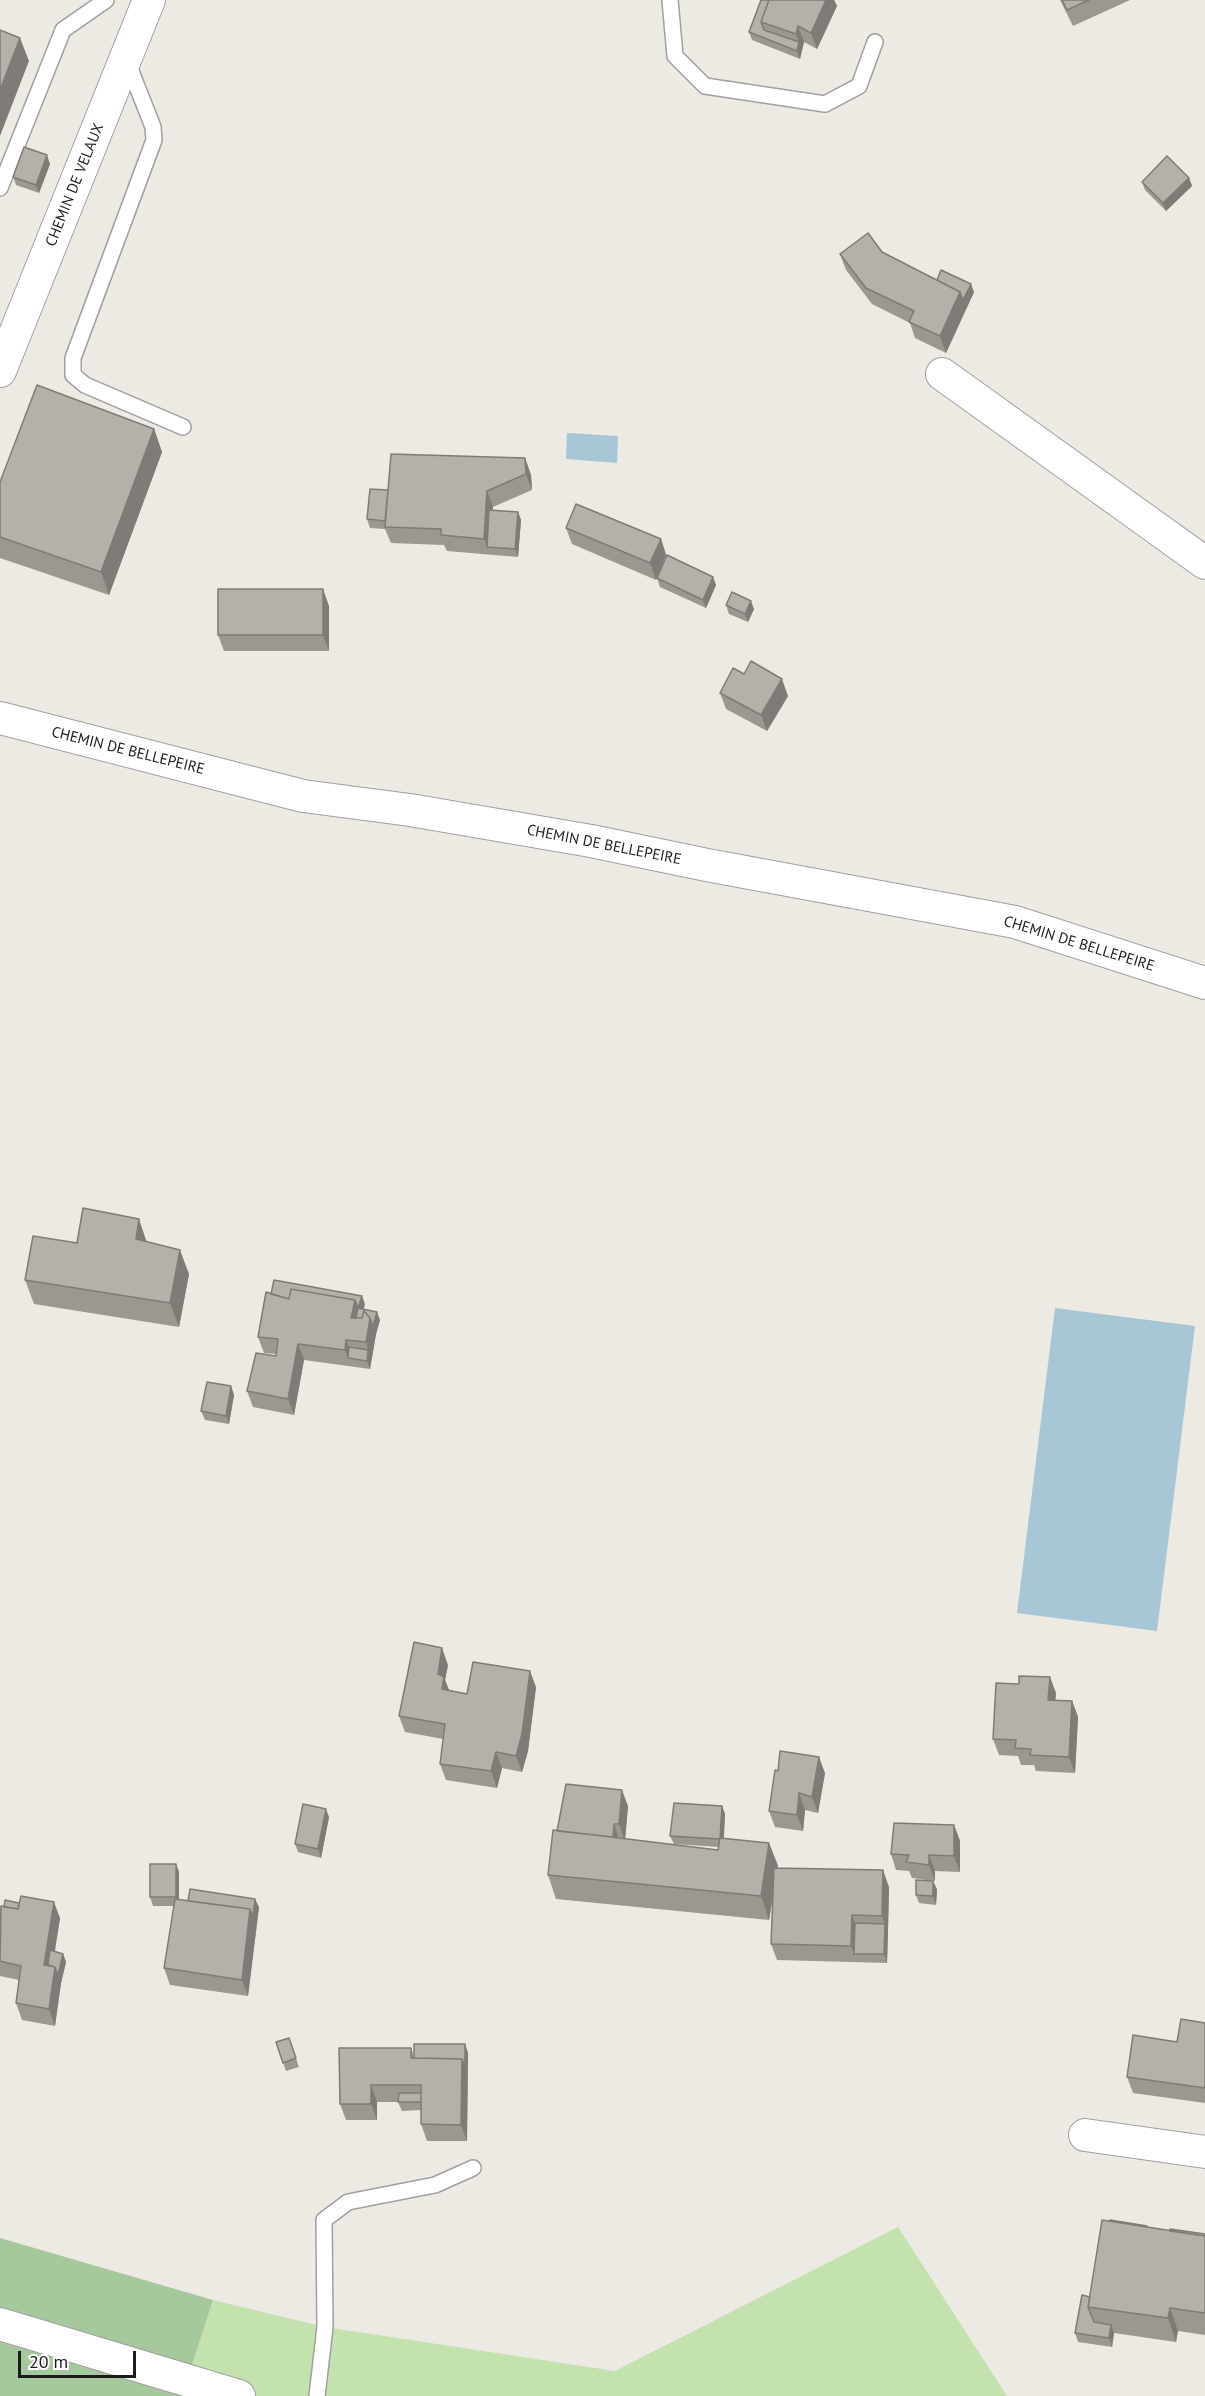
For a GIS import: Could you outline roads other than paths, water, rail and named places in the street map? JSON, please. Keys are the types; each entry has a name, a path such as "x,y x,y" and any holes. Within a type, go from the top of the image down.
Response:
{"street":[{"name":"CHEMIN DE VELAUX","path":"0,371 149,0"},
{"path":"942,374 1205,563"},
{"name":"CHEMIN DE BELLEPEIRE","path":"0,718 303,796 410,810 591,841 707,865 1015,922 1205,983"},
{"path":"1085,2135 1205,2152"},
{"path":"0,2324 239,2396"}],"lane":[{"path":"0,188 63,30 106,0"},
{"path":"670,0 675,56 705,86 825,104 859,86 875,42"},
{"path":"125,59 153,127 154,140 73,358 73,375 85,385 183,427"},
{"path":"317,2396 325,2327 324,2220 348,2202 435,2185 473,2168"}],"water":[{"path":"567,433 618,436 617,463 566,459"},
{"path":"1055,1308 1195,1326 1157,1631 1017,1613"}]}
